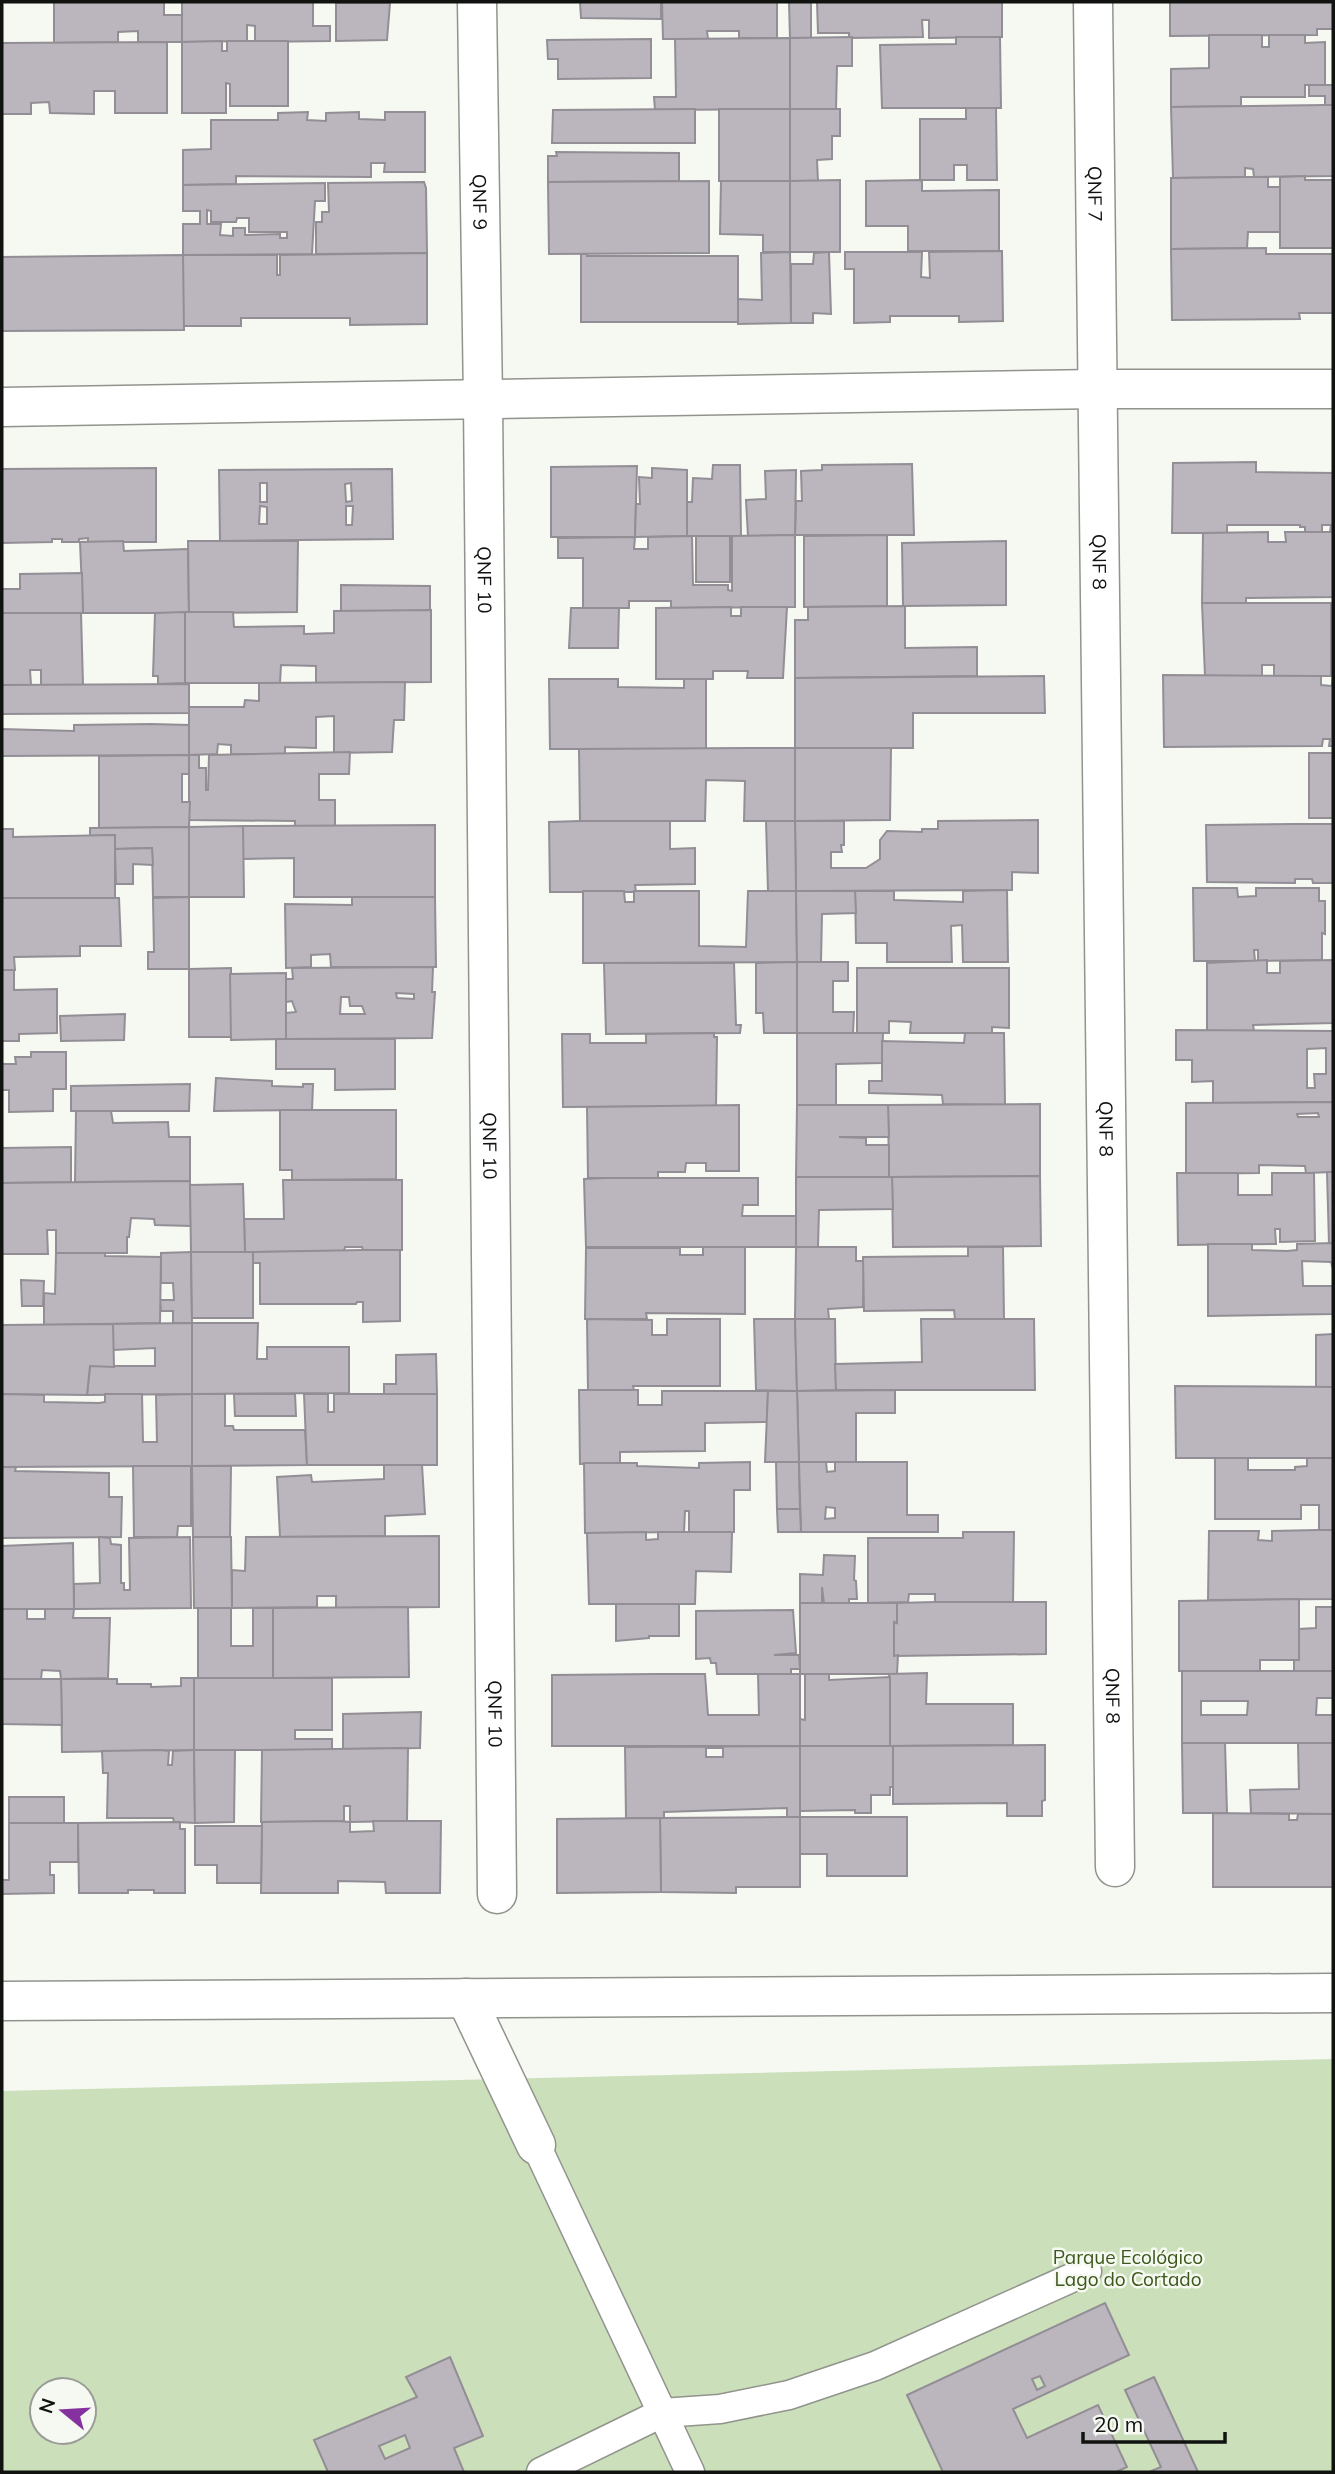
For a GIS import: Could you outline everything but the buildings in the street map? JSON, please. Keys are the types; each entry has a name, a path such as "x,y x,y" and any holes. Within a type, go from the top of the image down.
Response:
{"street":[{"name":"QNF 9","path":"477,2 483,400"},
{"name":"QNF 7","path":"1093,2 1099,389"},
{"path":"2,407 1099,389 1333,389"},
{"name":"QNF 8","path":"1099,389 1115,1867"},
{"name":"QNF 10","path":"483,400 496,1894"},
{"path":"2,2001 1333,1993"},
{"path":"466,1998 536,2145"}],"lane":[{"path":"536,2145 690,2472"},
{"path":"541,2472 662,2413 720,2409 789,2395 876,2366 1087,2271"}],"green space":[{"name":"Parque Ecológico Lago do Cortado","path":"1333,2059 1333,2472 2,2472 2,2091"}]}
